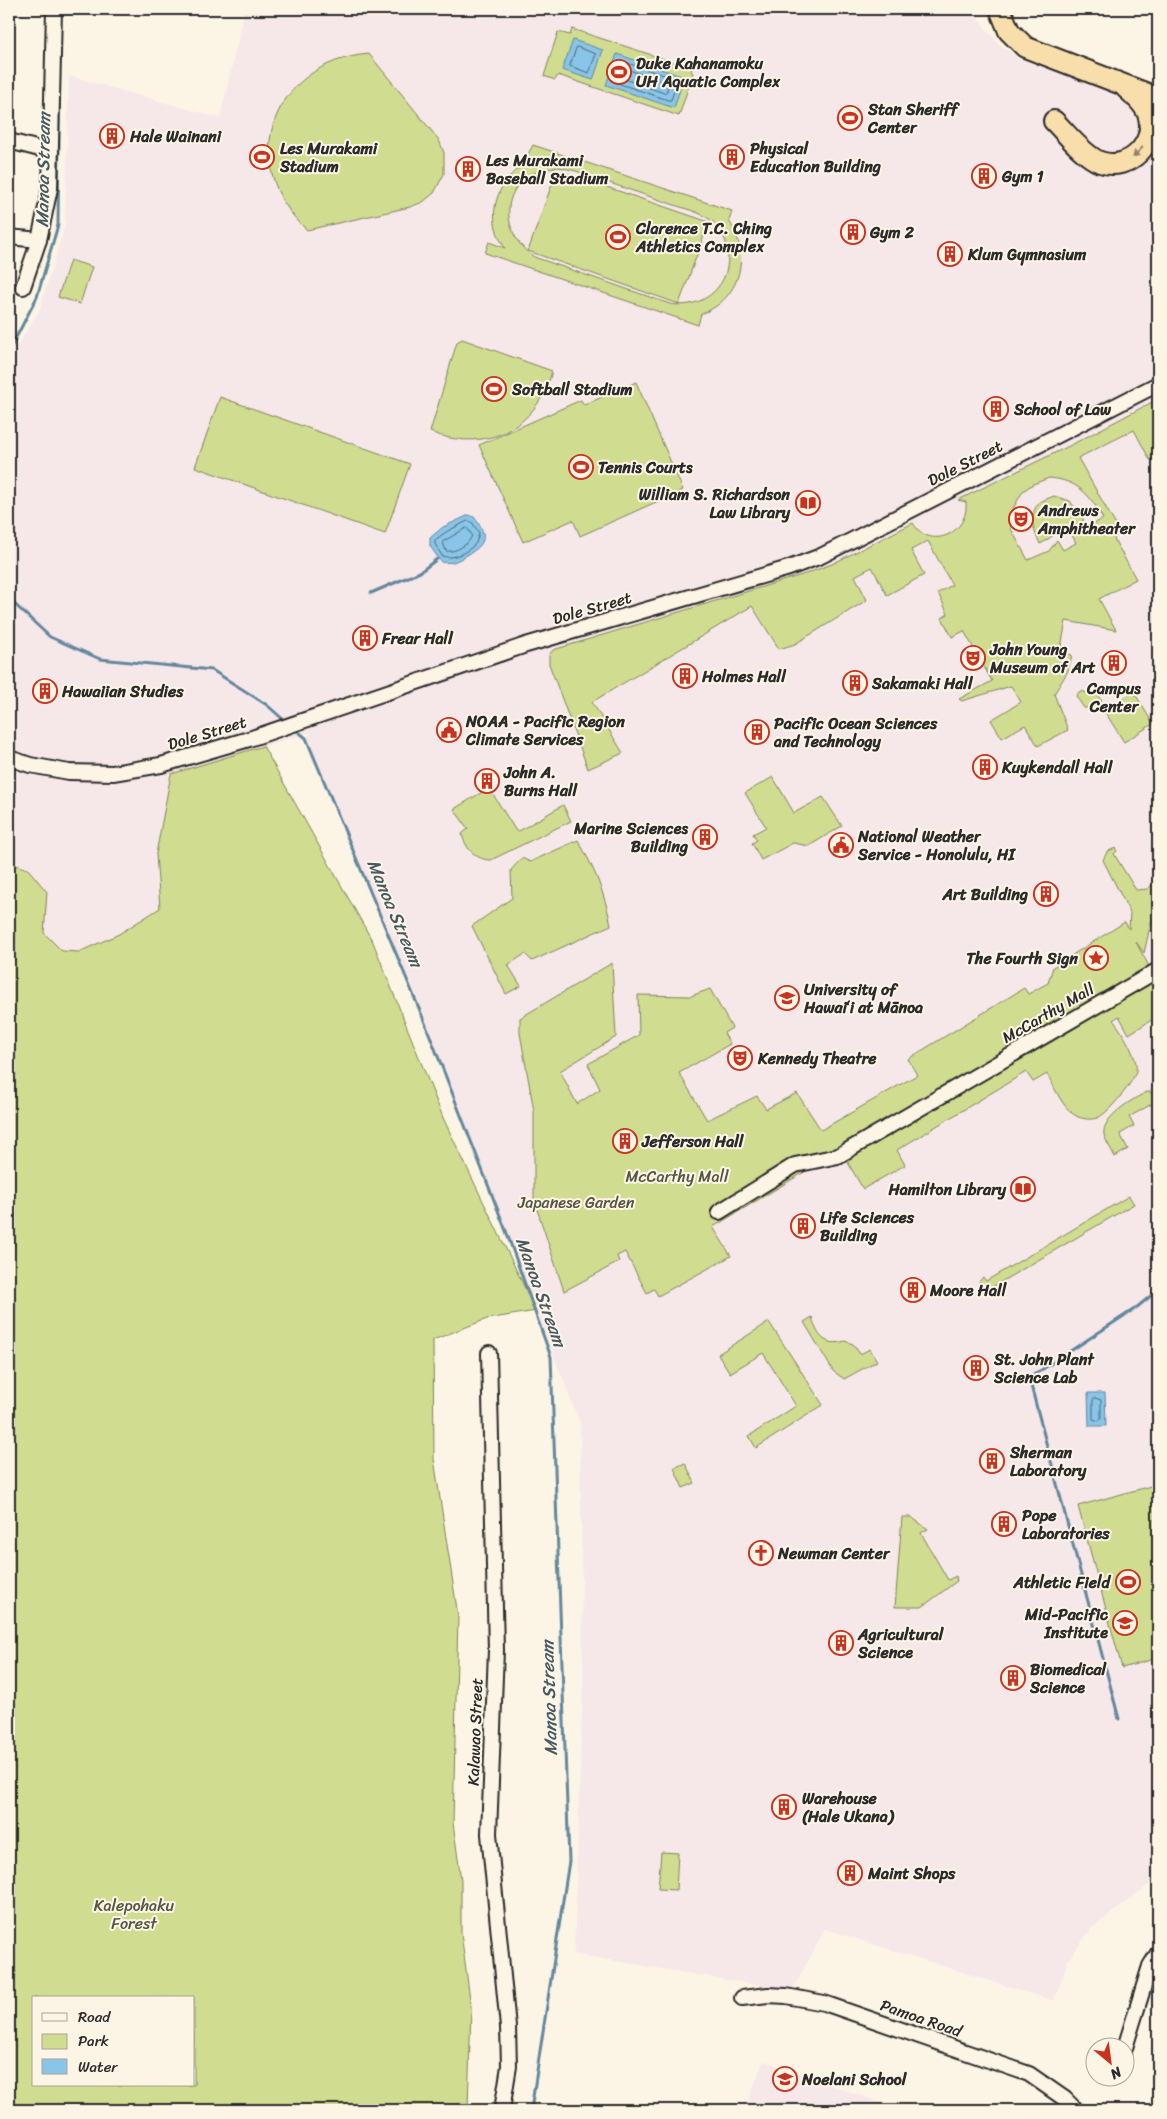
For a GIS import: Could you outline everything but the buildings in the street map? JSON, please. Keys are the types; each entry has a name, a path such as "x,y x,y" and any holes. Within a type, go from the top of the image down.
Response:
{"highway":[{"path":"1000,9 1009,31 1025,47 1158,98"},
{"path":"1013,9 1018,26 1035,41 1142,80 1158,82"},
{"path":"1054,121 1094,159 1114,164 1128,161 1139,152 1147,141 1150,121 1142,103 1120,83"}],"street":[{"path":"23,287 39,240 50,188 54,9"},
{"path":"9,141 51,152"},
{"path":"9,237 39,240"},
{"name":"Dole Street","path":"9,758 30,765 69,772 113,773 161,765 248,739 526,645 806,563 1158,384"},
{"name":"McCarthy Mall","path":"719,1212 795,1165 824,1161 841,1154 1158,970"},
{"name":"Kalawao Street","path":"489,1353 496,1650 489,1834 508,2027 509,2066 502,2110"},
{"path":"1129,2036 1150,1966 1158,1953"},
{"name":"Pamoa Road","path":"742,1998 768,1995 786,1996 832,2006 1029,2074 1065,2099 1076,2110"}],"shaded area":[{"name":"University of Hawaiʻi at Mānoa","path":"245,9 973,9 985,28 999,44 1019,59 1158,106 1158,1878 1092,1928 1068,1960 1054,2001 825,1929 792,1991 574,1954 583,1678 580,1423 423,1018 306,738 312,732 245,752 194,948 9,962 9,360 39,311 65,226 69,76 220,118"},
{"name":"Noelani School","path":"764,2061 862,2096 900,2110 744,2110"}],"green space":[{"name":"Duke Kahanamoku UH Aquatic Complex","path":"572,29 692,68 691,71 693,73 679,116 558,75 555,80 544,76 558,32 570,35"},
{"path":"369,54 439,140 444,153 444,174 434,193 423,202 410,207 307,230 285,204 273,176 269,148 275,121 288,96 308,76 336,61"},
{"path":"533,145 732,211 729,221 736,234 741,262 733,287 725,298 701,314 698,325 485,253 489,242 505,248 498,235 495,222 498,196 511,174 534,159 527,156","holes":["559,167 576,171 696,212 712,221 723,235 728,253 726,271 718,287 702,300 683,305 670,304 534,257 517,240 512,230 509,219 511,197 525,178 533,174"]},
{"name":"Clarence T.C. Ching Athletics Complex","path":"557,170 709,222 679,304 528,251"},
{"path":"70,260 92,267 80,304 58,297"},
{"name":"Softball Stadium","path":"462,339 552,371 545,391 534,408 521,422 506,432 489,438 470,440 450,438 430,432 457,342"},
{"name":"Tennis Courts","path":"636,382 683,490 580,536 573,520 523,542 479,445 581,400 584,405"},
{"path":"220,397 410,464 385,534 195,467"},
{"path":"1158,399 1158,456 1150,460 1134,430 1078,458 1118,529 1114,539 1136,579 1099,599 1116,630 1066,621 1060,653 1072,655 1068,671 1054,694 1068,730 1038,746 1025,725 1002,738 991,720 1021,702 1011,686 962,701 959,699 992,681 964,631 952,637 942,618 948,614 938,593 952,585 928,541 911,550 924,575 887,595 872,567 855,576 867,600 795,644 779,649 752,606 592,702 623,753 588,769 549,664 549,655 553,650 805,574 832,564 913,523 920,532 929,536 947,535 955,530 965,513 966,502 958,500 1071,445","holes":["1049,478 1059,479 1082,490 1103,519 1088,527 1087,530 1071,533 1076,543 1063,550 1057,540 1049,551 1028,560 1011,529 1011,512 1023,491 1033,484"]},
{"path":"1054,496 1070,501 1084,520 1060,531 1040,544 1033,523 1034,513 1039,502"},
{"path":"1080,691 1097,695 1102,701 1089,708 1084,708 1076,696"},
{"path":"1134,692 1153,724 1124,742 1103,709"},
{"name":"Kalepohaku Forest","path":"263,746 373,942 444,1120 536,1311 487,1319 433,1340 434,1459 458,1616 453,1823 461,1880 461,1933 471,2006 468,2110 9,2110 9,863 28,869 47,892 44,933 62,951 79,952 119,934 160,908 156,854 171,774"},
{"path":"773,777 794,813 823,797 842,826 809,846 793,843 761,860 752,843 757,840 753,834 766,827 745,793"},
{"path":"489,788 516,831 563,805 571,821 491,860 481,858 472,852 463,839 462,834 468,829 454,809"},
{"path":"578,840 598,881 611,925 532,961 525,954 508,965 521,986 506,994 472,926 512,898 511,870 522,858 530,862"},
{"name":"McCarthy Mall","path":"1115,848 1117,851 1114,854 1136,890 1147,889 1158,881 1158,918 1151,922 1144,953 1136,942 1158,983 1158,1016 1129,1034 1119,1016 1113,1020 1125,1037 1132,1052 1136,1071 1125,1090 1101,1116 1092,1119 1078,1117 1064,1104 1047,1074 1033,1082 1026,1072 897,1150 905,1165 863,1189 847,1161 816,1165 713,1227 731,1256 658,1296 654,1289 647,1293 625,1252 617,1256 619,1262 564,1291 534,1200 534,1111 520,1033 520,1018 612,963 616,1037 560,1071 577,1104 600,1089 588,1064 639,1035 638,995 691,996 710,989 732,1028 724,1033 730,1044 679,1073 707,1120 757,1096 766,1109 797,1093 821,1130 917,1075 908,1059 1024,988 1028,994 1048,983 1053,967 1125,922 1129,929 1130,913 1103,860 1107,852"},
{"path":"1147,1092 1151,1092 1157,1101 1129,1117 1134,1126 1120,1134 1128,1149 1115,1157 1104,1135 1104,1128 1119,1109"},
{"path":"1129,1196 1134,1204 987,1290 981,1288 979,1282 983,1277 986,1281"},
{"path":"812,1317 819,1335 827,1341 845,1341 853,1344 860,1354 870,1349 877,1361 844,1379 833,1371 804,1322"},
{"path":"769,1322 823,1405 756,1448 749,1436 796,1406 763,1353 730,1373 718,1354"},
{"path":"685,1463 695,1483 683,1488 674,1468"},
{"name":"Athletic Field","path":"1158,1484 1158,1658 1122,1668 1078,1506"},
{"path":"902,1517 911,1517 928,1529 921,1533 948,1580 956,1576 957,1581 922,1607 895,1607"},
{"path":"661,1852 678,1853 676,1890 658,1889"}],"water":[{"path":"573,40 603,50 593,80 562,70"},
{"path":"617,54 684,77 674,108 606,85"},
{"path":"469,515 474,517 482,529 482,543 474,551 458,560 449,563 441,562 430,546 430,538 443,527"},
{"path":"1088,1393 1105,1393 1106,1426 1089,1426"}],"waterway":[{"name":"Manoa Stream","path":"9,351 37,297 58,225 60,42"},
{"path":"371,593 420,572 437,559"},
{"name":"Manoa Stream","path":"9,599 50,637 100,659 212,670 267,705 286,722"},
{"name":"Manoa Stream","path":"295,729 306,738 423,1018 506,1231 551,1357 569,1861 531,2110"},
{"path":"1119,1719 1029,1378 1136,1308 1158,1290"}],"place":[{"name":"Duke Kahanamoku UH Aquatic Complex","path":"619,72"},
{"name":"Stan Sheriff Center","path":"850,118"},
{"name":"Hale Wainani","path":"112,136"},
{"name":"Les Murakami Stadium","path":"262,157"},
{"name":"Physical Education Building","path":"732,157"},
{"name":"Les Murakami Baseball Stadium","path":"468,169"},
{"name":"Gym 1","path":"984,176"},
{"name":"Gym 2","path":"853,232"},
{"name":"Clarence T.C. Ching Athletics Complex","path":"618,237"},
{"name":"Klum Gymnasium","path":"950,254"},
{"name":"Softball Stadium","path":"494,389"},
{"name":"School of Law","path":"996,409"},
{"name":"Tennis Courts","path":"581,467"},
{"name":"William S. Richardson Law Library","path":"808,503"},
{"name":"Andrews Amphitheater","path":"1021,519"},
{"name":"Frear Hall","path":"365,638"},
{"name":"John Young Museum of Art","path":"973,658"},
{"name":"Campus Center","path":"1114,663"},
{"name":"Holmes Hall","path":"685,676"},
{"name":"Sakamaki Hall","path":"855,683"},
{"name":"Hawaiian Studies","path":"45,691"},
{"name":"NOAA - Pacific Region Climate Services","path":"449,730"},
{"name":"Pacific Ocean Sciences and Technology","path":"757,732"},
{"name":"Kuykendall Hall","path":"985,767"},
{"name":"John A. Burns Hall","path":"487,781"},
{"name":"Marine Sciences Building","path":"705,837"},
{"name":"National Weather Service - Honolulu, HI","path":"841,845"},
{"name":"Art Building","path":"1046,894"},
{"name":"The Fourth Sign","path":"1096,958"},
{"name":"University of Hawaiʻi at Mānoa","path":"787,998"},
{"name":"Kennedy Theatre","path":"740,1058"},
{"name":"Jefferson Hall","path":"625,1141"},
{"name":"Hamilton Library","path":"1023,1189"},
{"name":"Life Sciences Building","path":"803,1226"},
{"name":"Moore Hall","path":"913,1290"},
{"name":"St. John Plant Science Lab","path":"976,1368"},
{"name":"Sherman Laboratory","path":"992,1461"},
{"name":"Pope Laboratories","path":"1004,1524"},
{"name":"Newman Center","path":"761,1553"},
{"name":"Athletic Field","path":"1128,1582"},
{"name":"Mid-Pacific Institute","path":"1125,1623"},
{"name":"Agricultural Science","path":"841,1643"},
{"name":"Biomedical Science","path":"1013,1678"},
{"name":"Warehouse (Hale Ukana)","path":"784,1807"},
{"name":"Maint Shops","path":"850,1873"},
{"name":"Noelani School","path":"785,2079"}],"park label":[{"name":"Japanese Garden","path":"576,1202"}]}
